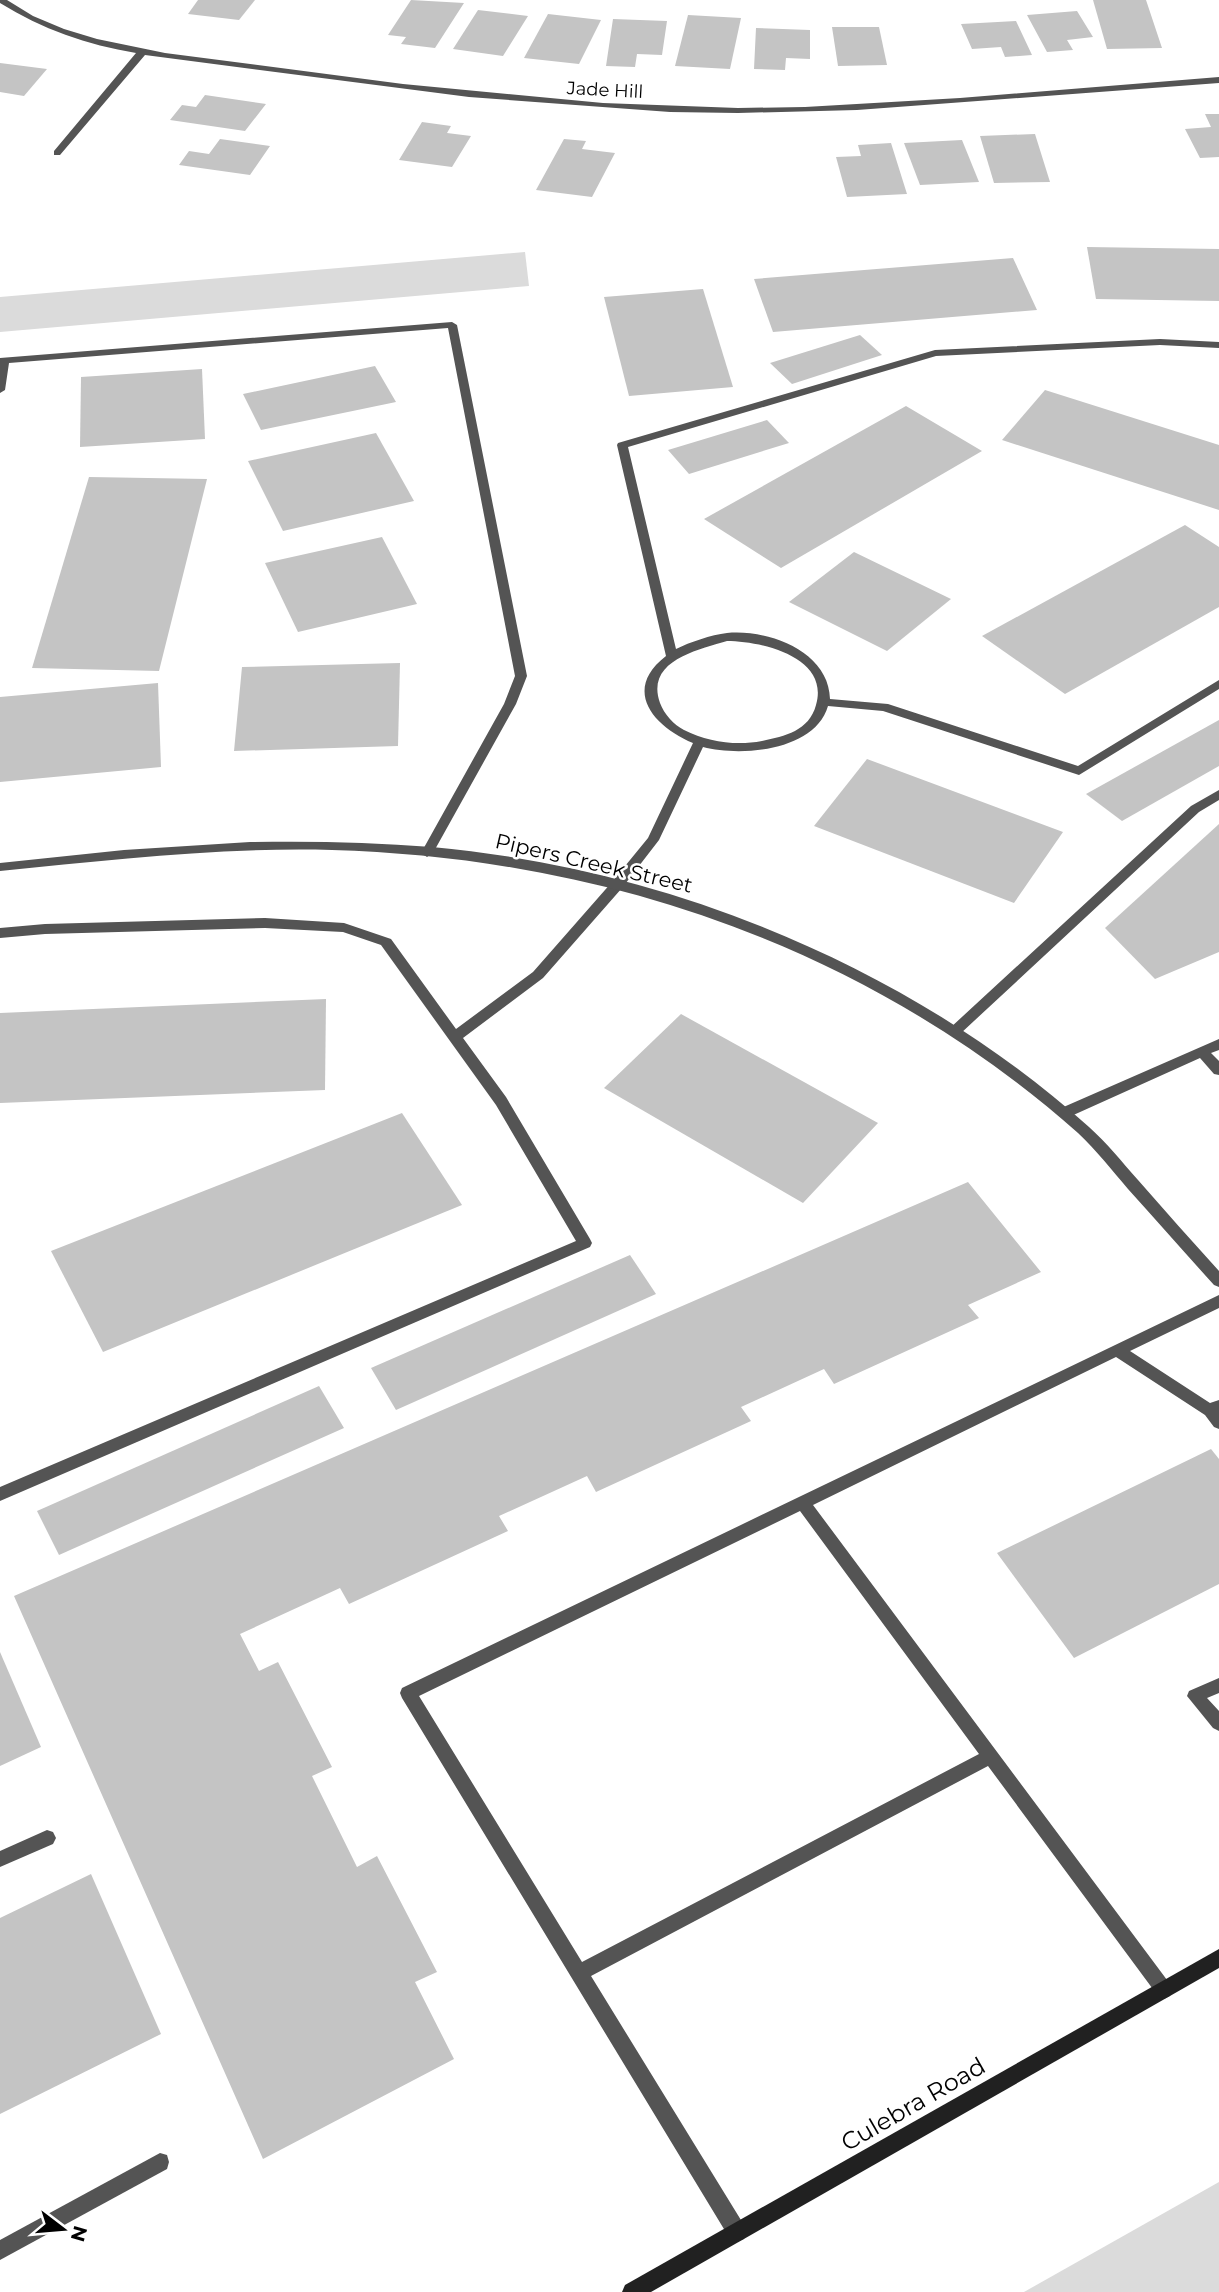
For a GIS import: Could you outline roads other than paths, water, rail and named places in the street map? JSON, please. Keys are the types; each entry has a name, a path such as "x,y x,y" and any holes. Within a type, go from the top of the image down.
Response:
{"main road":[{"name":"Culebra Road","path":"632,2292 1219,1958"}],"street":[{"name":"Jade Hill","path":"1,0 59,30 143,51 426,90 541,102 672,109 804,110 1219,79"},
{"path":"57,153 143,51"},
{"path":"0,390 2,361 452,325 521,676 510,704 427,853"},
{"path":"671,654 622,445 934,353 1160,342 1219,345"},
{"path":"726,637 758,638 787,647 809,662 823,681 825,702 815,721 794,737 764,748 732,750 699,743 673,730 655,712 649,691 655,671 671,654 696,642 726,637"},
{"path":"825,702 884,706 1079,771 1219,684"},
{"path":"455,1037 538,975 617,885 653,840 699,743"},
{"path":"955,1031 1195,809 1219,794"},
{"name":"Pipers Creek Street","path":"0,867 115,854 334,846 427,853 516,864 617,885 700,909 786,941 869,980 955,1031 1025,1081 1084,1130 1219,1281"},
{"path":"0,933 45,929 265,923 344,928 386,942 500,1101 585,1243 0,1494"},
{"path":"1064,1113 1219,1044"},
{"path":"1201,1052 1219,1070"},
{"path":"737,2232 408,1693 1219,1301"},
{"path":"1117,1350 1216,1414"},
{"path":"802,1502 1164,1990"},
{"path":"1219,1685 1195,1696 1219,1723"},
{"path":"578,1973 991,1756"},
{"path":"0,1859 47,1838"},
{"path":"0,2250 160,2162"}]}
